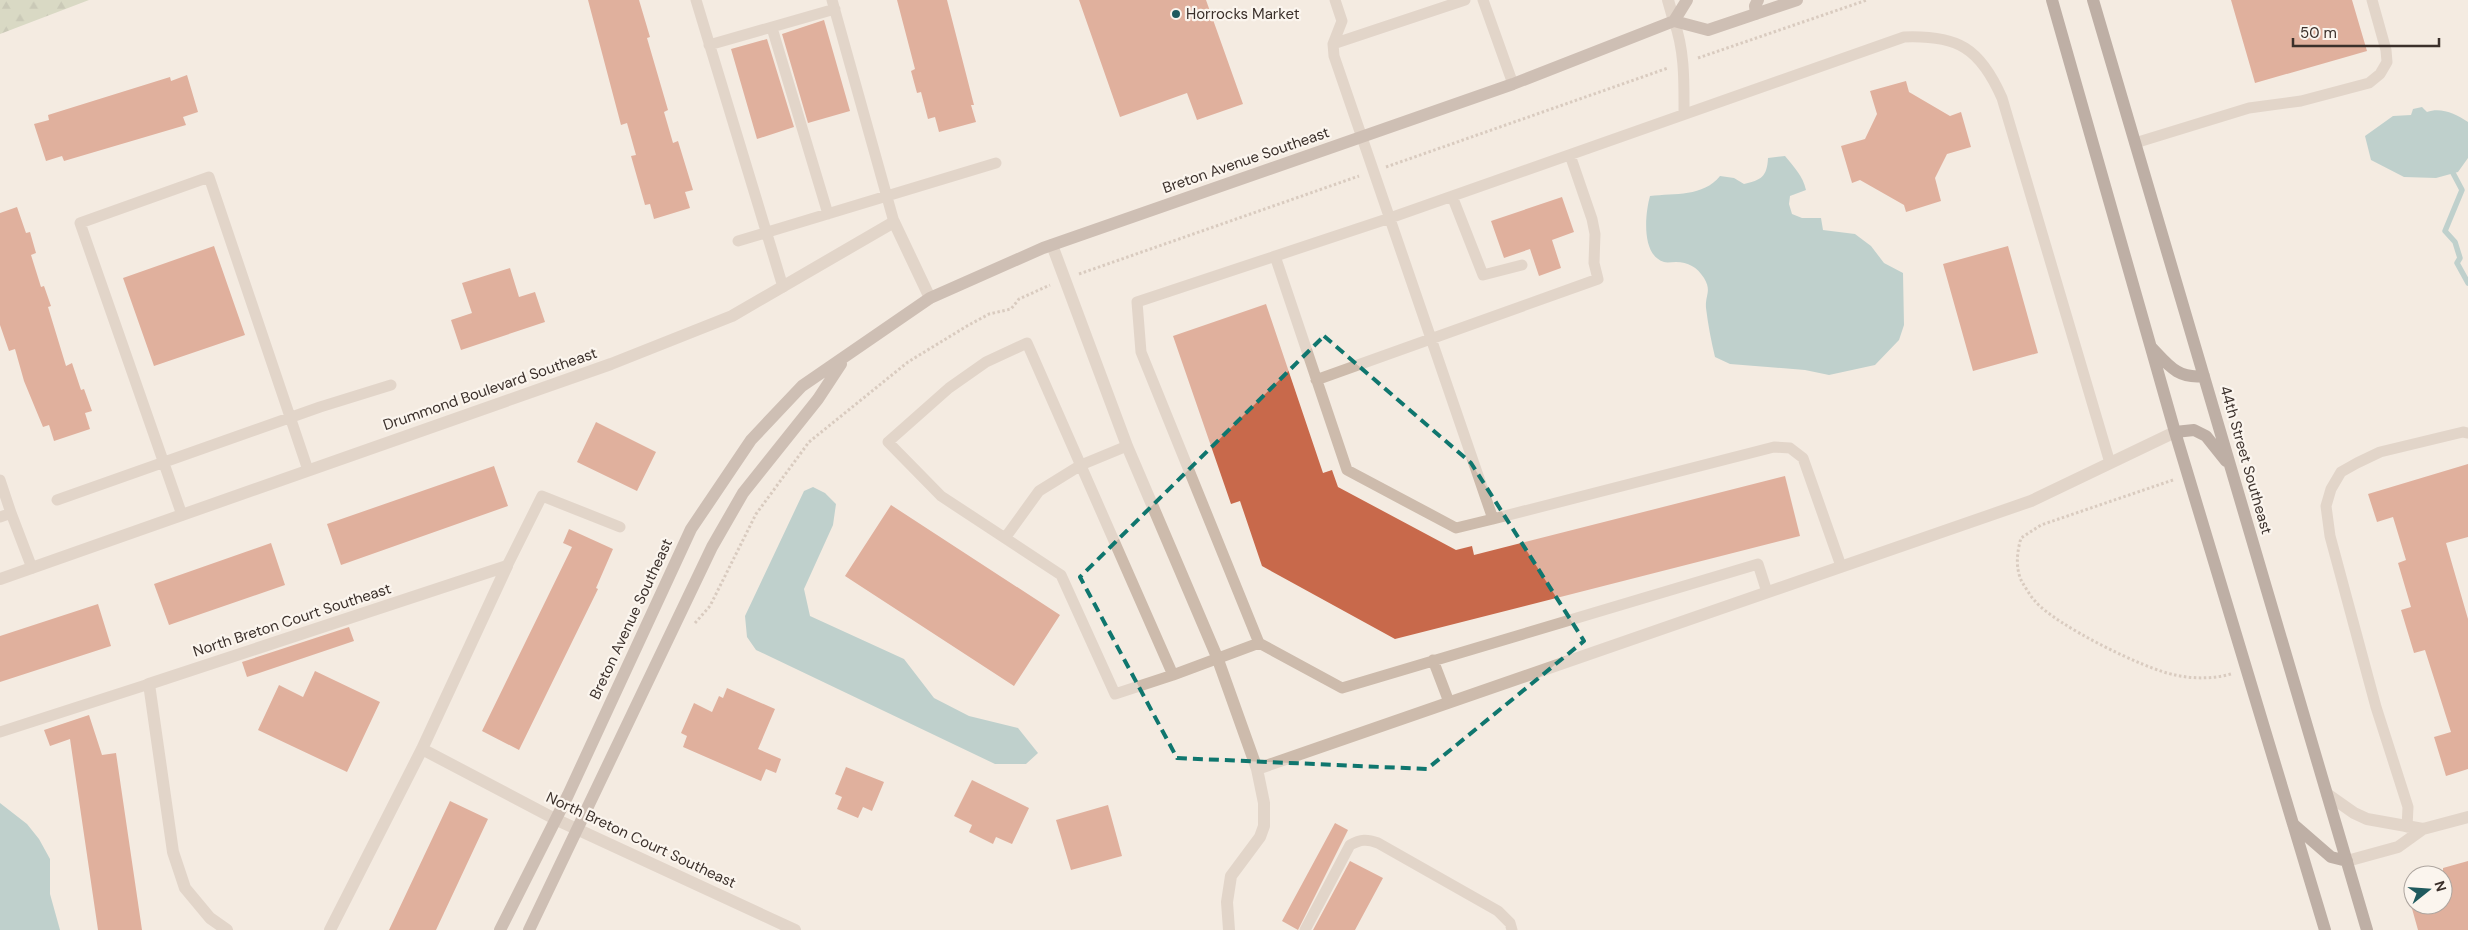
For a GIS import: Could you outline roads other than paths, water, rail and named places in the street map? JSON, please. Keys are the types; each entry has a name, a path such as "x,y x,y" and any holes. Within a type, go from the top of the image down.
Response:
{"main road":[{"path":"1687,0 1674,21 1708,30 1797,0"},
{"path":"1756,14 1755,6 1758,0"},
{"path":"2052,0 2187,474 2325,930"},
{"name":"44th Street Southeast","path":"2093,0 2368,930"},
{"name":"Breton Avenue Southeast","path":"500,930 568,795 691,528 720,483 772,416 802,386 930,298 1052,245 1513,84 1674,21"},
{"path":"2150,347 2176,371 2189,378 2204,376"},
{"name":"Breton Avenue Southeast","path":"529,930 712,547 743,493 818,400 843,359"},
{"path":"2175,432 2194,430 2206,436 2219,450 2232,471"},
{"path":"2293,824 2331,857 2347,861"}],"street":[{"path":"1668,0 1674,21"},
{"path":"894,222 930,298"},
{"name":"Drummond Boulevard Southeast","path":"0,579 611,364 732,316 894,222"},
{"path":"1052,245 1127,446 1217,657 1257,769 1264,803 1264,826 1260,837 1231,876 1227,902 1229,930"},
{"path":"1257,769 2032,502 2175,432"},
{"path":"330,930 422,749 507,566"},
{"name":"North Breton Court Southeast","path":"149,684 507,566"},
{"path":"149,684 173,852 184,888 210,918 227,930"},
{"name":"North Breton Court Southeast","path":"422,749 555,819 794,930"},
{"path":"2327,794 2354,813 2367,819 2423,829"},
{"path":"2347,861 2398,847 2423,829 2468,817"}],"lane":[{"path":"696,0 782,286"},
{"path":"1335,0 1342,21 1333,44 1334,56 1493,519"},
{"path":"1333,44 1465,0"},
{"path":"1483,0 1513,84"},
{"path":"2136,143 2250,108 2301,101 2369,83 2380,74 2387,62 2386,50 2372,0"},
{"path":"709,45 772,28 834,5 894,222"},
{"path":"1674,21 1679,36 1683,72 1684,114"},
{"path":"772,28 828,214"},
{"path":"1767,592 1758,564 1342,688 1259,643 1142,352 1137,302 1390,218 1904,37 1933,36 1952,40 1971,52 1991,73 2002,98 2110,463"},
{"path":"1316,380 1598,279 1594,263 1595,234 1592,219 1570,155"},
{"path":"738,241 996,163"},
{"path":"182,515 80,223 209,177 308,470"},
{"path":"1452,196 1483,275 1522,265"},
{"path":"1275,256 1347,470 1456,528 1774,448 1790,448 1803,458 1842,566"},
{"path":"1173,675 1027,343 986,362 949,388 888,442 941,496 1061,575 1115,694 1173,675 1217,657 1259,643"},
{"path":"57,500 290,417 391,385"},
{"path":"2407,826 2408,807 2376,707 2330,536 2326,506 2331,489 2340,472 2357,463 2380,452 2463,432 2468,433"},
{"path":"1005,538 1039,491 1081,465 1127,446"},
{"path":"0,480 32,568"},
{"path":"507,566 542,496 620,527"},
{"path":"0,517 12,513"},
{"path":"1433,660 1450,702"},
{"path":"0,732 149,684"},
{"path":"1305,930 1350,844 1358,840 1368,839 1498,910 1510,923 1512,930"}],"water":[{"path":"2422,107 2427,112 2438,110 2448,112 2468,122 2468,158 2458,172 2436,178 2404,177 2371,160 2365,136 2393,116 2411,115 2413,109"},
{"path":"1785,156 1800,176 1806,190 1790,196 1789,204 1792,214 1802,218 1821,218 1823,230 1855,234 1871,246 1884,263 1903,273 1904,325 1899,340 1875,365 1829,375 1805,370 1730,364 1715,357 1706,308 1708,286 1704,278 1692,266 1680,262 1664,262 1651,251 1646,233 1650,196 1697,191 1713,183 1720,176 1734,178 1744,184 1750,183 1762,177 1766,170 1768,158"},
{"path":"813,487 825,493 836,504 833,525 804,589 810,616 904,659 934,698 969,716 1018,728 1038,753 1026,764 995,764 756,650 747,637 745,616 804,491"},
{"path":"0,803 27,824 39,839 50,859 50,894 60,930 0,930"}],"waterway":[{"path":"2453,173 2462,190 2445,231 2455,242 2460,258 2457,263 2468,283"}],"place":[{"name":"Horrocks Market","path":"1176,14"}]}
